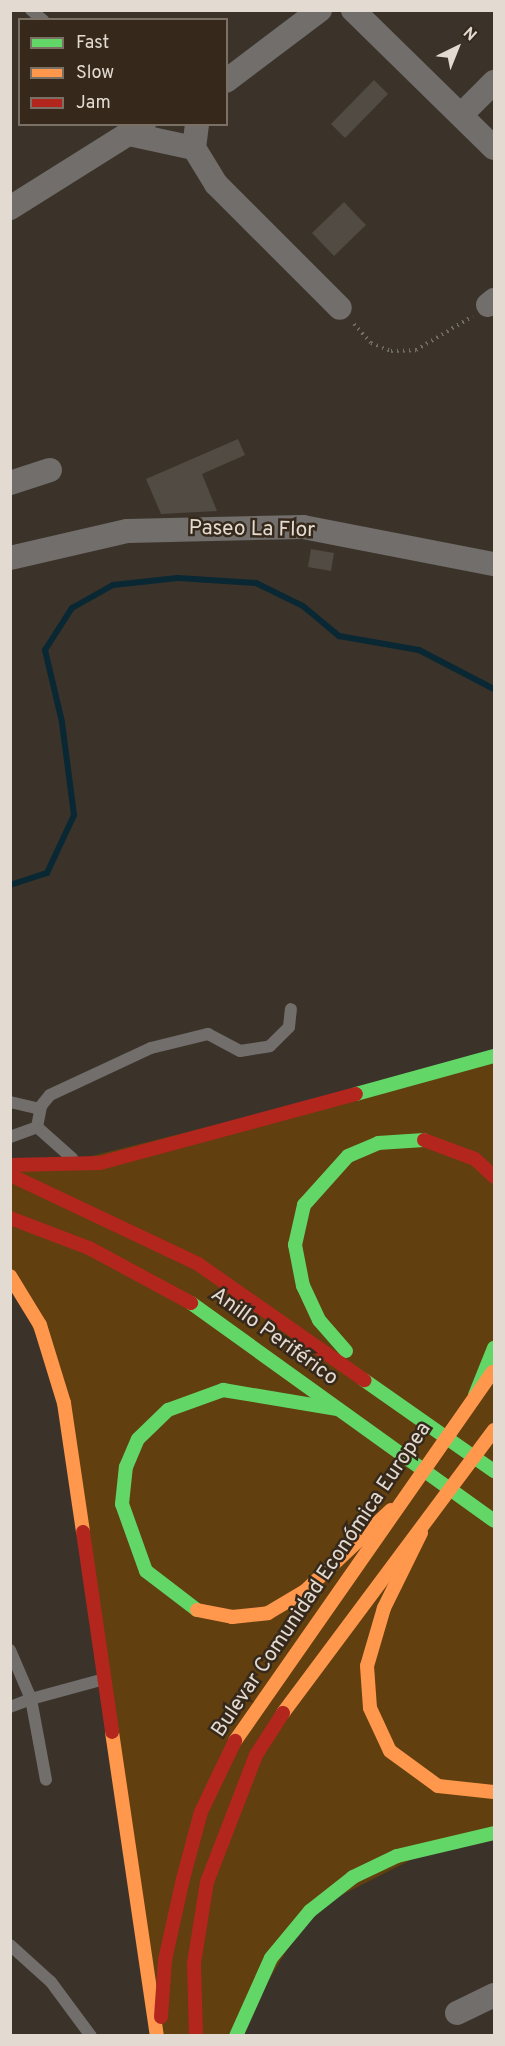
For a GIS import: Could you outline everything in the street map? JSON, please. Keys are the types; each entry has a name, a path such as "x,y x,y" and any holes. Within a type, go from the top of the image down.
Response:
{"main road":[{"path":"10,1165 79,1165 495,1056"},
{"path":"377,1387 319,1320 303,1286 295,1245 304,1205 348,1156 378,1143 413,1138 442,1143 475,1159 495,1177"},
{"name":"Anillo Periférico","path":"10,1176 141,1233 198,1264 495,1471"},
{"name":"Anillo Periférico","path":"10,1218 143,1275 495,1521"},
{"path":"10,1276 40,1325 64,1403 159,2036"},
{"path":"475,1395 495,1348"},
{"name":"Bulevar Comunidad Económica Europea","path":"159,2036 165,1960 201,1812 235,1741 391,1510 495,1368"},
{"path":"337,1409 223,1390 168,1410 138,1439 126,1467 122,1504 146,1571 198,1611 232,1617 268,1612 305,1591 391,1510"},
{"name":"Bulevar Comunidad Económica Europea","path":"196,2036 194,1963 207,1882 228,1818 256,1755 291,1700 421,1533 495,1430"},
{"path":"421,1533 384,1608 370,1656 370,1708 390,1750 438,1786 483,1795 495,1792"},
{"path":"236,2036 271,1958 310,1911 353,1877 397,1856 495,1833"}],"street":[{"path":"228,79 320,10"},
{"path":"353,10 495,148"},
{"path":"461,115 495,82"},
{"path":"10,208 137,129 195,136 216,184 340,308"},
{"path":"10,483 50,470"},
{"name":"Paseo La Flor","path":"10,558 127,531 303,526 495,564"},
{"path":"457,2013 495,1995"}],"lane":[{"path":"37,1127 40,1109 51,1095 151,1048 208,1034 240,1051 270,1046 289,1027 291,1009"},
{"path":"10,1102 40,1109"},
{"path":"37,1127 79,1165"},
{"path":"10,1137 37,1127"},
{"path":"10,1650 31,1700 46,1780"},
{"path":"10,1707 105,1679"},
{"path":"10,1945 51,1982 91,2036"}],"path":[{"path":"340,308 371,343 391,351 438,341 491,303"}],"shaded area":[{"path":"494,1055 494,1833 446,1842 310,1911 236,2035 157,2035 64,1403 11,1276 10,1165 44,1168"}],"building":[{"path":"374,80 388,94 345,138 331,124"},
{"path":"344,202 366,225 334,256 312,233"},
{"path":"238,439 245,455 202,474 217,511 161,514 146,479"},
{"path":"311,549 334,553 331,571 308,567"}],"waterway":[{"path":"10,885 47,873 74,815 62,722 45,650 72,608 113,585 178,578 256,583 303,606 339,636 419,650 494,689"}],"traffic: fast":[{"path":"356,1094 494,1056"},
{"path":"346,1351 319,1320 303,1286 295,1245 304,1205 348,1156 378,1143 424,1140"},
{"path":"191,1303 494,1521"},
{"path":"475,1395 494,1348"},
{"path":"364,1380 494,1471"},
{"path":"197,1610 146,1571 122,1504 126,1467 138,1439 168,1410 223,1390 337,1409"},
{"path":"236,2036 271,1958 310,1911 353,1877 397,1856 494,1833"}],"traffic: slow":[{"path":"10,1276 40,1325 64,1403 83,1532"},
{"path":"235,1741 492,1372"},
{"path":"283,1713 494,1430"},
{"path":"197,1610 232,1617 268,1613 305,1591 391,1510"},
{"path":"421,1533 384,1608 367,1666 370,1708 390,1751 438,1786 494,1792"},
{"path":"112,1732 157,2036"}],"traffic: jam":[{"path":"10,1165 100,1163 356,1094"},
{"path":"424,1140 475,1159 494,1177"},
{"path":"10,1175 198,1264 364,1380"},
{"path":"10,1218 89,1248 191,1303"},
{"path":"83,1532 112,1732"},
{"path":"196,2036 194,1963 207,1882 256,1755 283,1713"},
{"path":"161,2017 165,1960 183,1879 201,1812 235,1741"}]}
